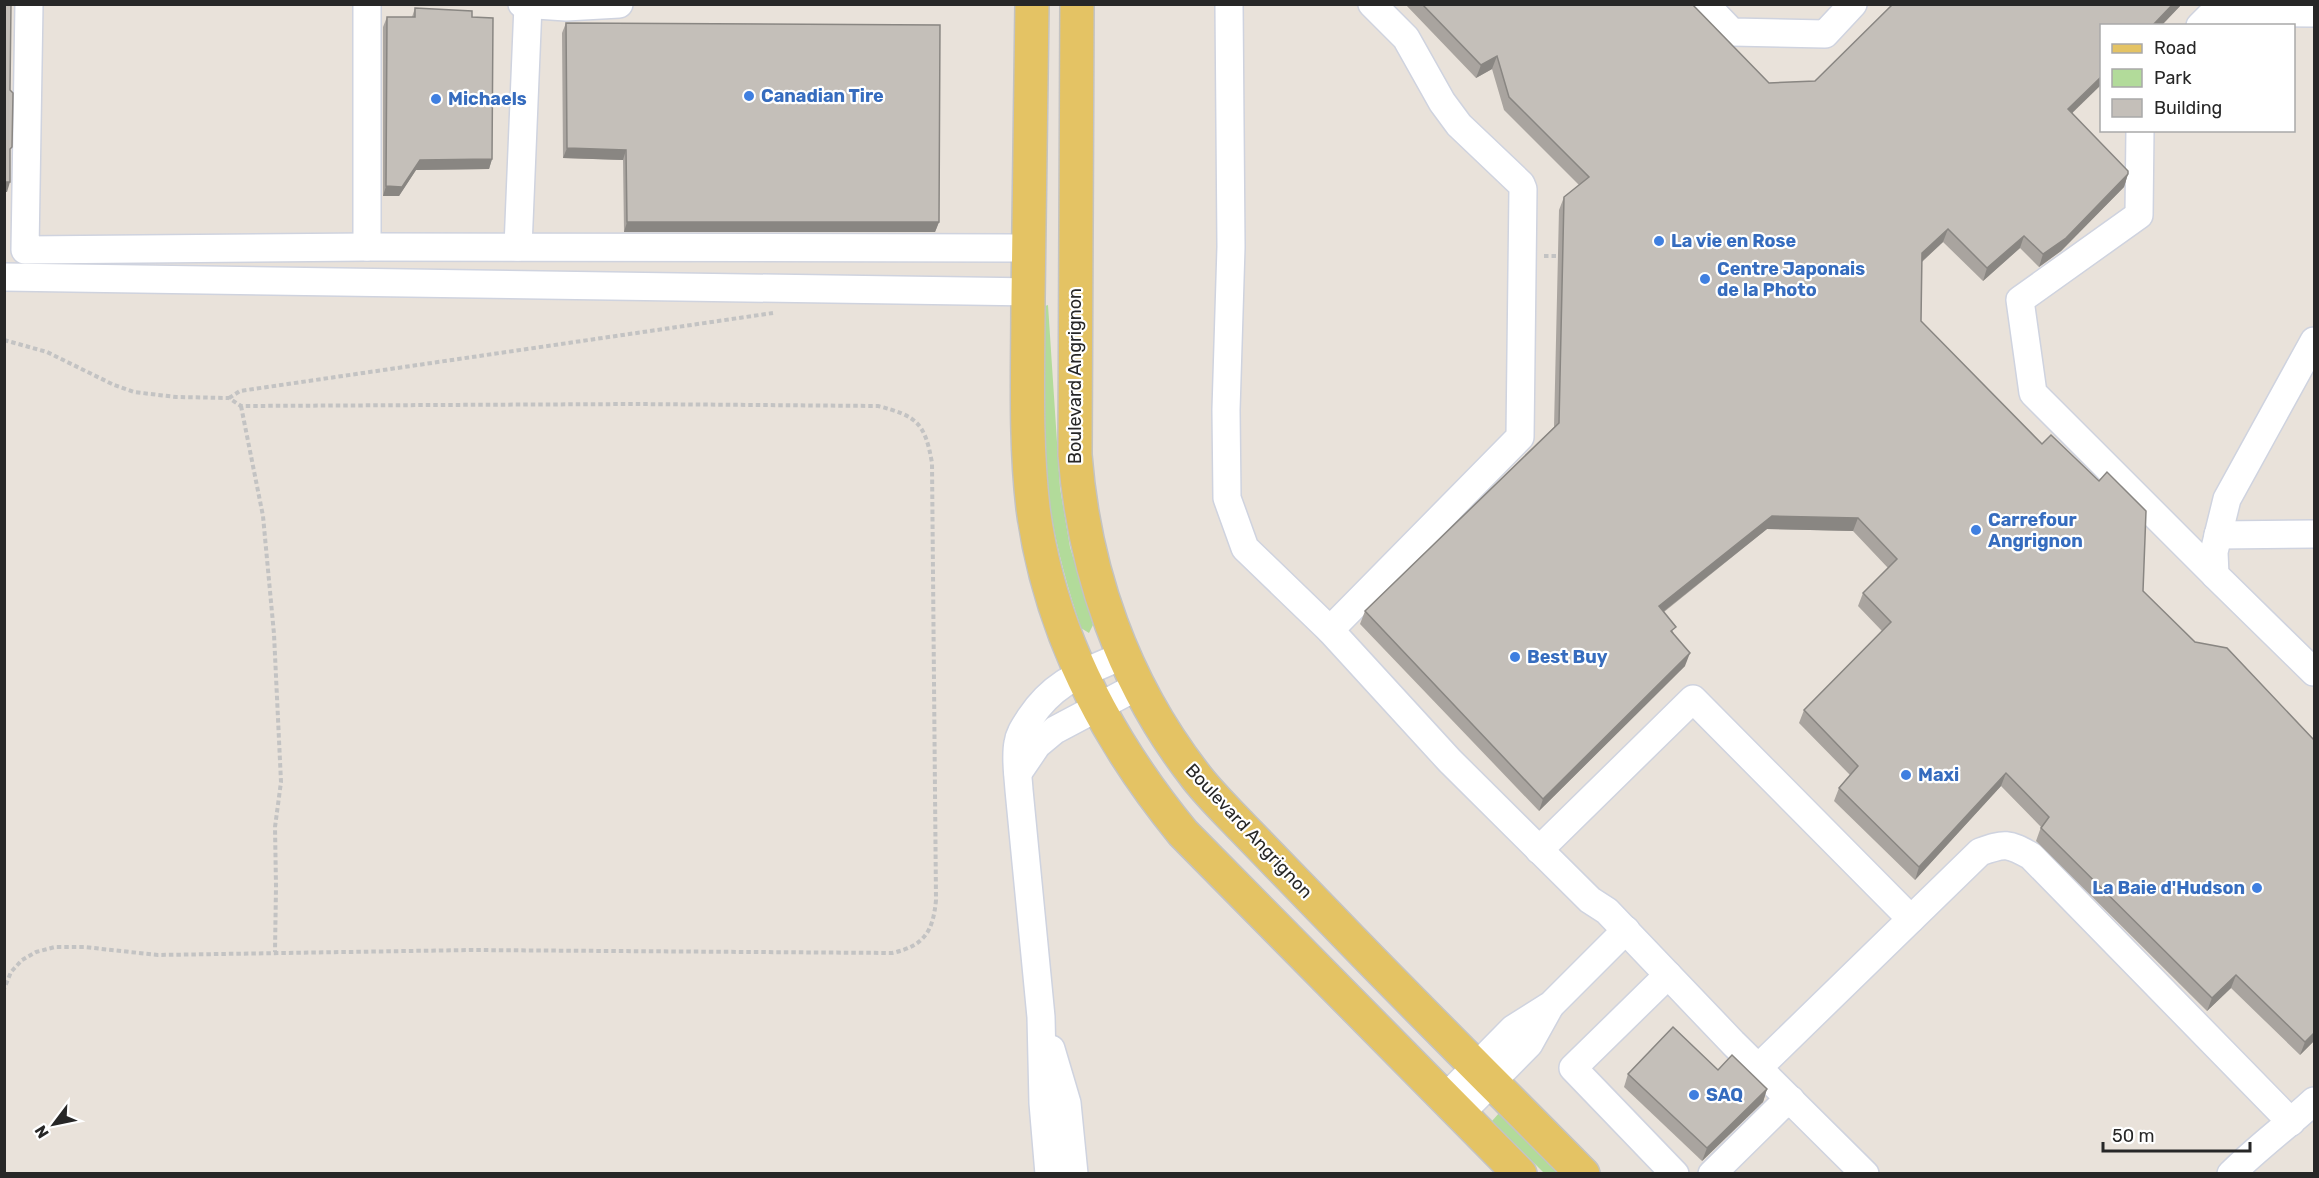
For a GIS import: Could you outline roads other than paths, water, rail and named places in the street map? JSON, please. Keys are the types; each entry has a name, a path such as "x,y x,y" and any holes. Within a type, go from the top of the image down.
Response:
{"main road":[{"path":"1032,4 1028,444 1033,507 1046,573 1081,674 1097,707 1138,774 1184,833 1520,1173"},
{"name":"Boulevard Angrignon","path":"1077,4 1074,455 1080,507 1092,566 1101,599 1124,655 1138,686 1174,747 1212,796 1583,1173"}],"lane":[{"path":"29,4 15,240 25,250 367,247 1029,248"},
{"path":"367,4 367,247"},
{"path":"522,4 566,7 619,4"},
{"path":"1330,630 1520,437 1523,189 1521,184 1459,125 1442,102 1406,38 1372,4"},
{"path":"1706,4 1732,32 1825,34 1853,4"},
{"path":"518,247 528,5"},
{"path":"1226,10 1231,247 1226,410 1227,498 1245,548 1330,630 1450,761 1590,900 1607,911 1758,1068 1865,1173"},
{"path":"2202,24 2214,12 2314,13"},
{"path":"2140,132 2139,215 2019,300 2032,393 2314,672"},
{"path":"4,278 1028,292"},
{"path":"2215,575 2214,552 2227,499 2314,341"},
{"path":"2218,535 2314,534"},
{"path":"1049,1173 1043,1103 1041,1017 1018,773 1018,740 1023,728 1048,693 1081,674 1124,655"},
{"path":"1018,773 1044,738 1054,730 1138,686"},
{"path":"1539,850 1693,699 1911,919"},
{"path":"1758,1068 1980,852 1998,846 2013,846 2031,856 2291,1122"},
{"path":"1453,1105 1484,1074 1513,1029 1551,1005 1626,930"},
{"path":"1668,975 1573,1068 1675,1173"},
{"path":"1041,1017 1067,1103 1074,1173"},
{"path":"1712,1173 1780,1107 1791,1100"},
{"path":"2231,1173 2258,1147 2314,1101"}],"place":[{"name":"Canadian Tire","path":"749,96"},
{"name":"Michaels","path":"436,99"},
{"name":"La vie en Rose","path":"1659,241"},
{"name":"Centre Japonais de la Photo","path":"1705,279"},
{"name":"Carrefour Angrignon","path":"1976,530"},
{"name":"Best Buy","path":"1515,657"},
{"name":"Maxi","path":"1906,775"},
{"name":"La Baie d'Hudson","path":"2257,888"},
{"name":"SAQ","path":"1694,1095"}]}
